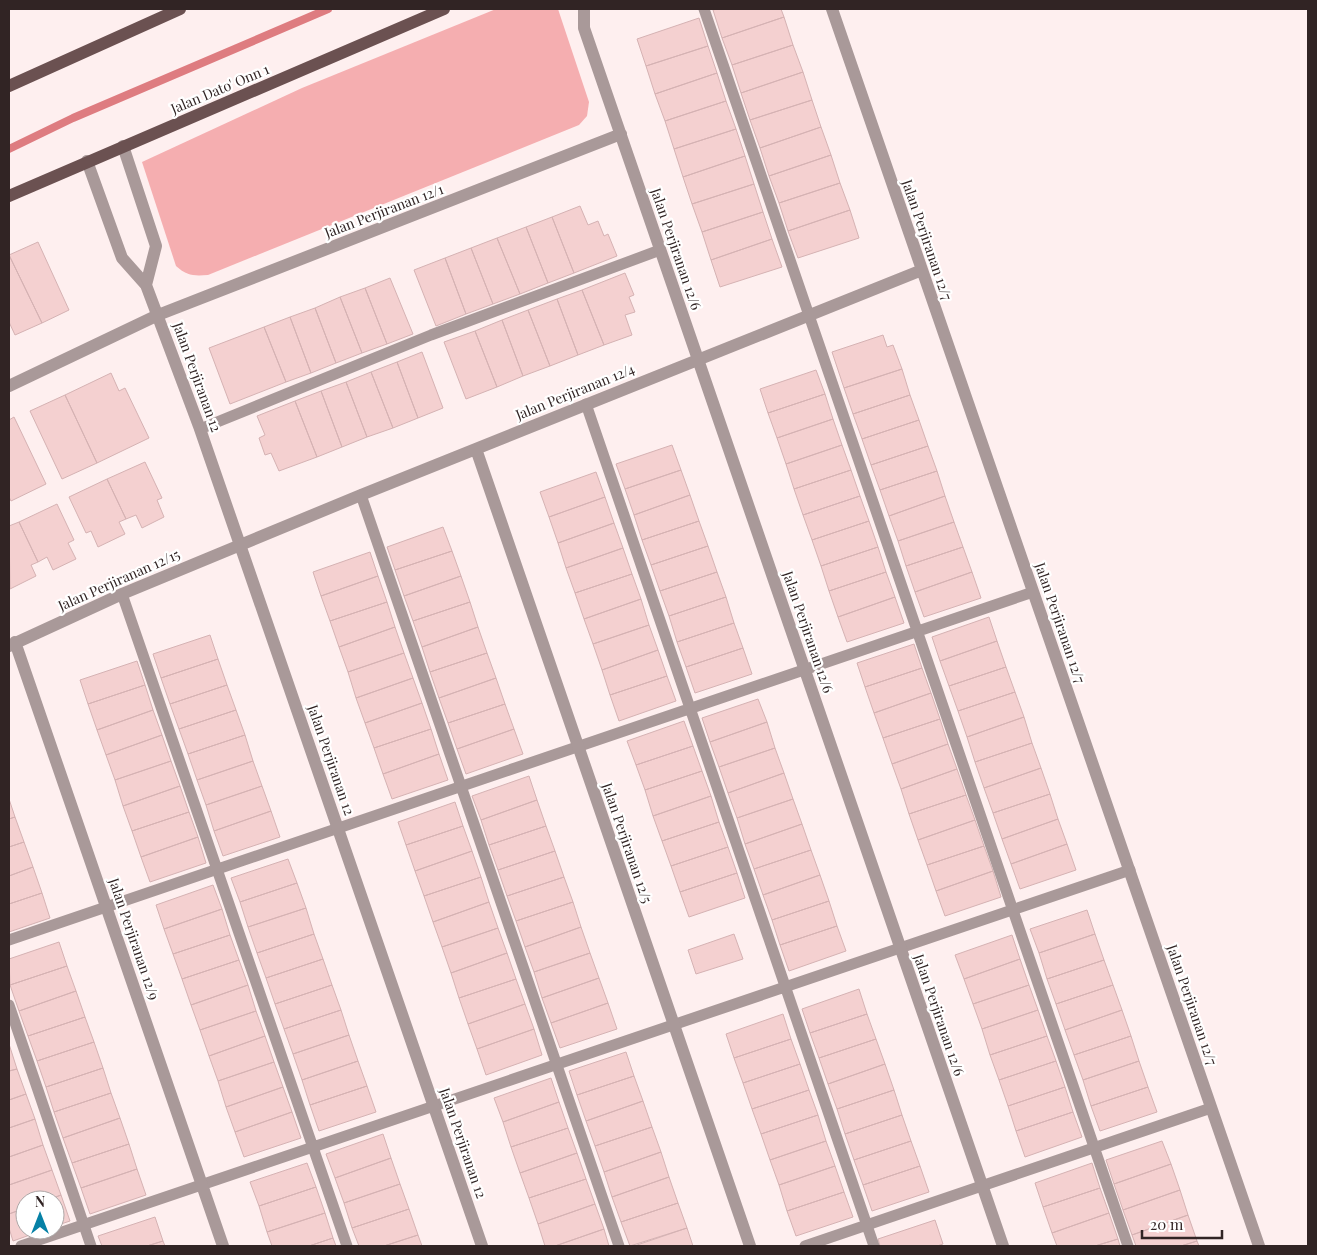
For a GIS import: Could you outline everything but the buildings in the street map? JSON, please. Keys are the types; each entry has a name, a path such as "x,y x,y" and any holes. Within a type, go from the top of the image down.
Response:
{"main road":[{"path":"9,86 180,9"},
{"name":"Jalan Dato' Onn 1","path":"9,196 444,9"}],"street":[{"name":"Jalan Perjiranan 12/6","path":"584,9 584,28 1003,1246"},
{"name":"Jalan Perjiranan 12/7","path":"832,9 1259,1246"},
{"name":"Jalan Perjiranan 12/1","path":"9,386 158,316 621,134"},
{"path":"123,146 156,246 146,285"},
{"name":"Jalan Perjiranan 12","path":"87,161 122,258 146,285 200,429 482,1246"},
{"name":"Jalan Perjiranan 12/4","path":"241,544 698,358 922,270"},
{"name":"Jalan Perjiranan 12/5","path":"476,449 750,1246"},
{"name":"Jalan Perjiranan 12/15","path":"12,644 122,594 241,544"},
{"name":"Jalan Perjiranan 12/9","path":"12,644 106,906 223,1246"}],"lane":[{"path":"704,9 1128,1246"},
{"path":"200,429 431,335 660,250"},
{"path":"586,404 874,1246"},
{"path":"361,495 619,1246"},
{"path":"9,940 1033,592"},
{"path":"122,594 347,1246"},
{"path":"21,1246 1130,870"},
{"path":"9,1006 91,1246"},
{"path":"805,1246 1212,1108"}],"shaded area":[{"path":"496,9 558,9 589,102 587,116 579,125 208,275 191,275 176,266 142,162 302,88"}],"waterway":[{"path":"9,149 73,118 328,9"}]}
